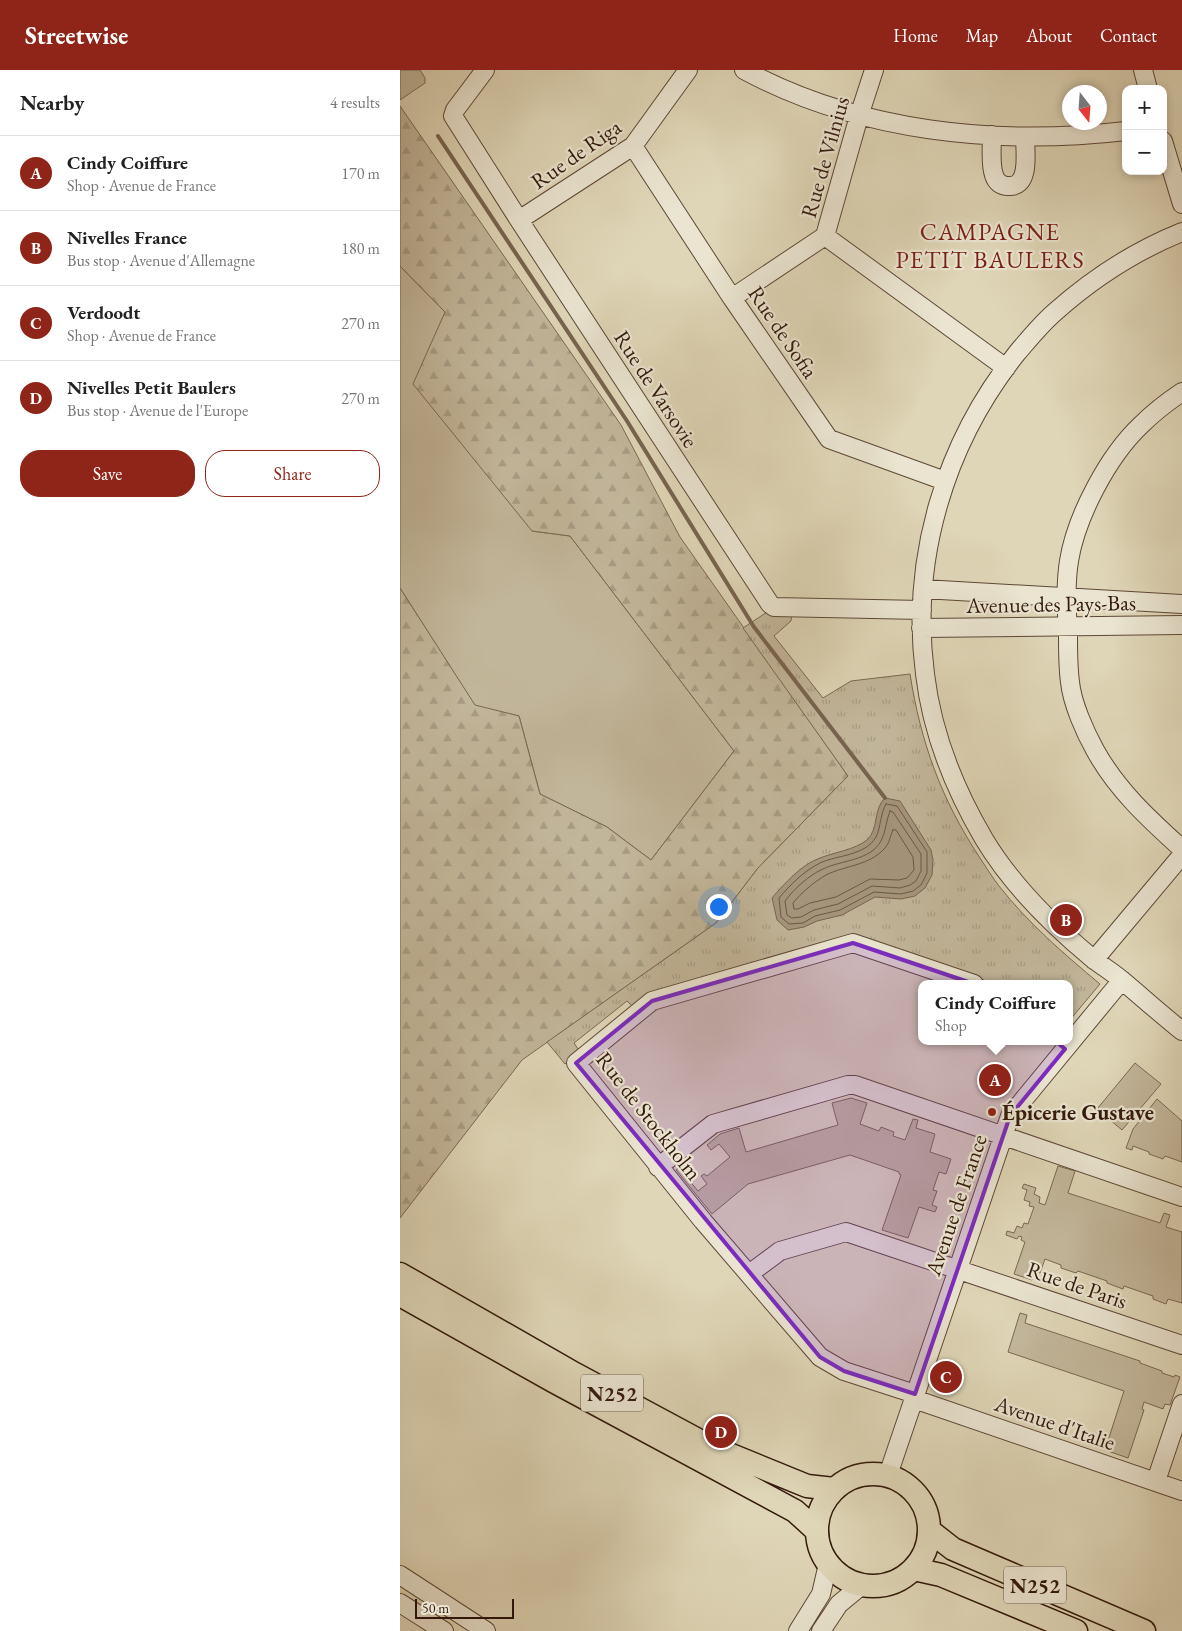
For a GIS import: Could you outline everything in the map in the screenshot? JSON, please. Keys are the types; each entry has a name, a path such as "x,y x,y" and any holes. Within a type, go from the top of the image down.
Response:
{"main road":[{"name":"N252","path":"400,1274 575,1374 709,1446 807,1486 834,1489"},
{"name":"N252","path":"400,1295 555,1382 795,1511 816,1531 820,1548 828,1564"},
{"path":"816,1531 818,1516 824,1501 834,1489 850,1478 870,1473 888,1475 912,1487 926,1507 930,1531 926,1552 914,1569 902,1578 888,1584 862,1585 841,1576 828,1564"},
{"name":"N252","path":"930,1531 953,1549 1144,1631"},
{"name":"N252","path":"914,1569 942,1576 1076,1631"}],"street":[{"name":"Rue de Varsovie","path":"485,70 454,110 453,116 770,604 774,607 922,610"},
{"name":"Rue de Riga","path":"519,220 633,146 688,70"},
{"path":"744,70 803,98 859,116 912,127 1024,137 1068,136 1122,131"},
{"name":"Rue de Vilnius","path":"732,298 825,236 874,70"},
{"path":"1143,70 1147,85"},
{"path":"992,135 993,173 998,183 1006,186 1014,186 1020,182 1025,173 1024,137"},
{"name":"Rue de Sofia","path":"633,146 732,298 830,439 945,481"},
{"path":"1167,152 1179,183 1182,204"},
{"path":"1182,232 1123,261 1053,313 1006,368 984,401 965,433 945,481 928,551 923,589 921,628 925,674 937,731 953,778 986,841 1024,892 1072,941 1182,1031"},
{"path":"825,236 1006,368"},
{"path":"1182,392 1167,402 1140,426 1118,451 1095,489 1080,521 1069,560 1066,597 1070,684 1078,712 1094,749 1124,792 1142,813 1182,849"},
{"name":"Avenue des Pays-Bas","path":"923,589 1182,604"},
{"name":"Avenue des Pays-Bas","path":"921,628 1182,625"},
{"path":"1094,960 1182,855"},
{"name":"Rue de Stockholm","path":"915,1396 844,1371 820,1357 658,1167 576,1063 652,1001 853,943 962,980"},
{"name":"Avenue de France","path":"1073,1032 1122,980"},
{"name":"Avenue de France","path":"888,1475 1010,1116 1061,1045"},
{"path":"658,1167 713,1124 848,1085 855,1085 1182,1197"},
{"name":"Rue de Paris","path":"749,1274 780,1251 846,1232 1182,1345"},
{"name":"Avenue d'Italie","path":"915,1396 1182,1490"},
{"path":"1156,1481 1182,1404"},
{"path":"798,1631 821,1594 828,1564"},
{"path":"400,1575 486,1631"},
{"path":"822,1631 839,1604 862,1585"},
{"path":"400,1603 444,1631"}],"highlighted area":[{"path":"853,943 998,992 1065,1049 1010,1116 915,1394 844,1371 820,1357 576,1063 652,1001"}],"green space":[{"path":"400,70 420,70 425,78 425,83 400,100"},
{"path":"400,106 621,425 680,537 848,776 758,868 716,923 522,1060 400,1218 400,588 475,705 519,716 540,794 607,827 651,860 734,751 570,536 532,531 413,384 445,312 400,266"},
{"path":"400,266 445,312 532,531 570,536 734,751 651,860 607,827 540,794 519,716 475,706 400,588"},
{"path":"767,612 792,612 791,621 774,636 823,698 851,681 910,674 920,724 934,770 966,836 996,883 1010,900 1060,950 1100,984 1073,1016 1073,980 983,980 853,936 633,1007 627,1001 574,1043 580,1052 565,1064 547,1042 716,923 758,868 848,776 743,628"},
{"path":"1135,1063 1161,1084 1122,1130 1097,1109"},
{"path":"851,1098 867,1103 860,1124 879,1131 881,1127 894,1132 893,1136 905,1140 913,1119 918,1120 916,1128 935,1134 930,1152 951,1159 946,1174 939,1172 933,1190 937,1191 932,1205 937,1207 935,1212 919,1207 908,1238 882,1230 901,1175 899,1172 850,1155 748,1184 712,1214 676,1170 687,1160 692,1167 684,1174 698,1191 707,1184 701,1176 704,1174 707,1176 730,1157 719,1144 711,1150 707,1145 720,1134 739,1128 746,1152 838,1125 832,1103"},
{"path":"1157,1099 1182,1121 1182,1162 1165,1156 1163,1159 1133,1146 1132,1150 1126,1148 1133,1129"},
{"path":"1058,1166 1075,1171 1068,1193 1160,1223 1164,1213 1170,1215 1166,1227 1182,1232 1182,1303 1168,1299 1166,1304 1153,1299 1153,1296 1124,1286 1123,1289 1078,1271 1076,1273 1061,1268 1061,1265 1045,1259 1040,1273 1035,1271 1032,1280 1014,1274 1025,1242 1021,1240 1022,1237 1019,1236 1017,1239 1006,1235 1007,1231 1014,1233 1017,1226 1022,1228 1024,1223 1028,1224 1034,1207 1029,1206 1030,1202 1024,1200 1027,1190 1022,1188 1024,1184 1036,1188 1034,1194 1040,1197 1039,1203 1045,1205"},
{"path":"1020,1313 1027,1315 1025,1323 1140,1361 1140,1363 1162,1371 1162,1373 1180,1377 1170,1405 1165,1404 1163,1409 1144,1402 1142,1409 1144,1410 1128,1458 1105,1450 1124,1391 1008,1352"}],"water":[{"path":"885,798 900,801 931,850 933,860 932,875 925,888 915,896 901,899 875,897 842,915 788,930 777,920 772,898 800,870 813,861 850,849 867,840 873,830 881,803"}],"waterway":[{"path":"438,136 627,421 754,627 885,798"}],"place":[{"name":"Nivelles France","path":"1066,920"},
{"name":"Cindy Coiffure","path":"995,1080"},
{"name":"Épicerie Gustave","path":"992,1112"},
{"name":"Verdoodt","path":"946,1377"},
{"name":"Nivelles Petit Baulers","path":"721,1432"}],"district":[{"name":"CAMPAGNE PETIT BAULERS","path":"990,245"}]}
